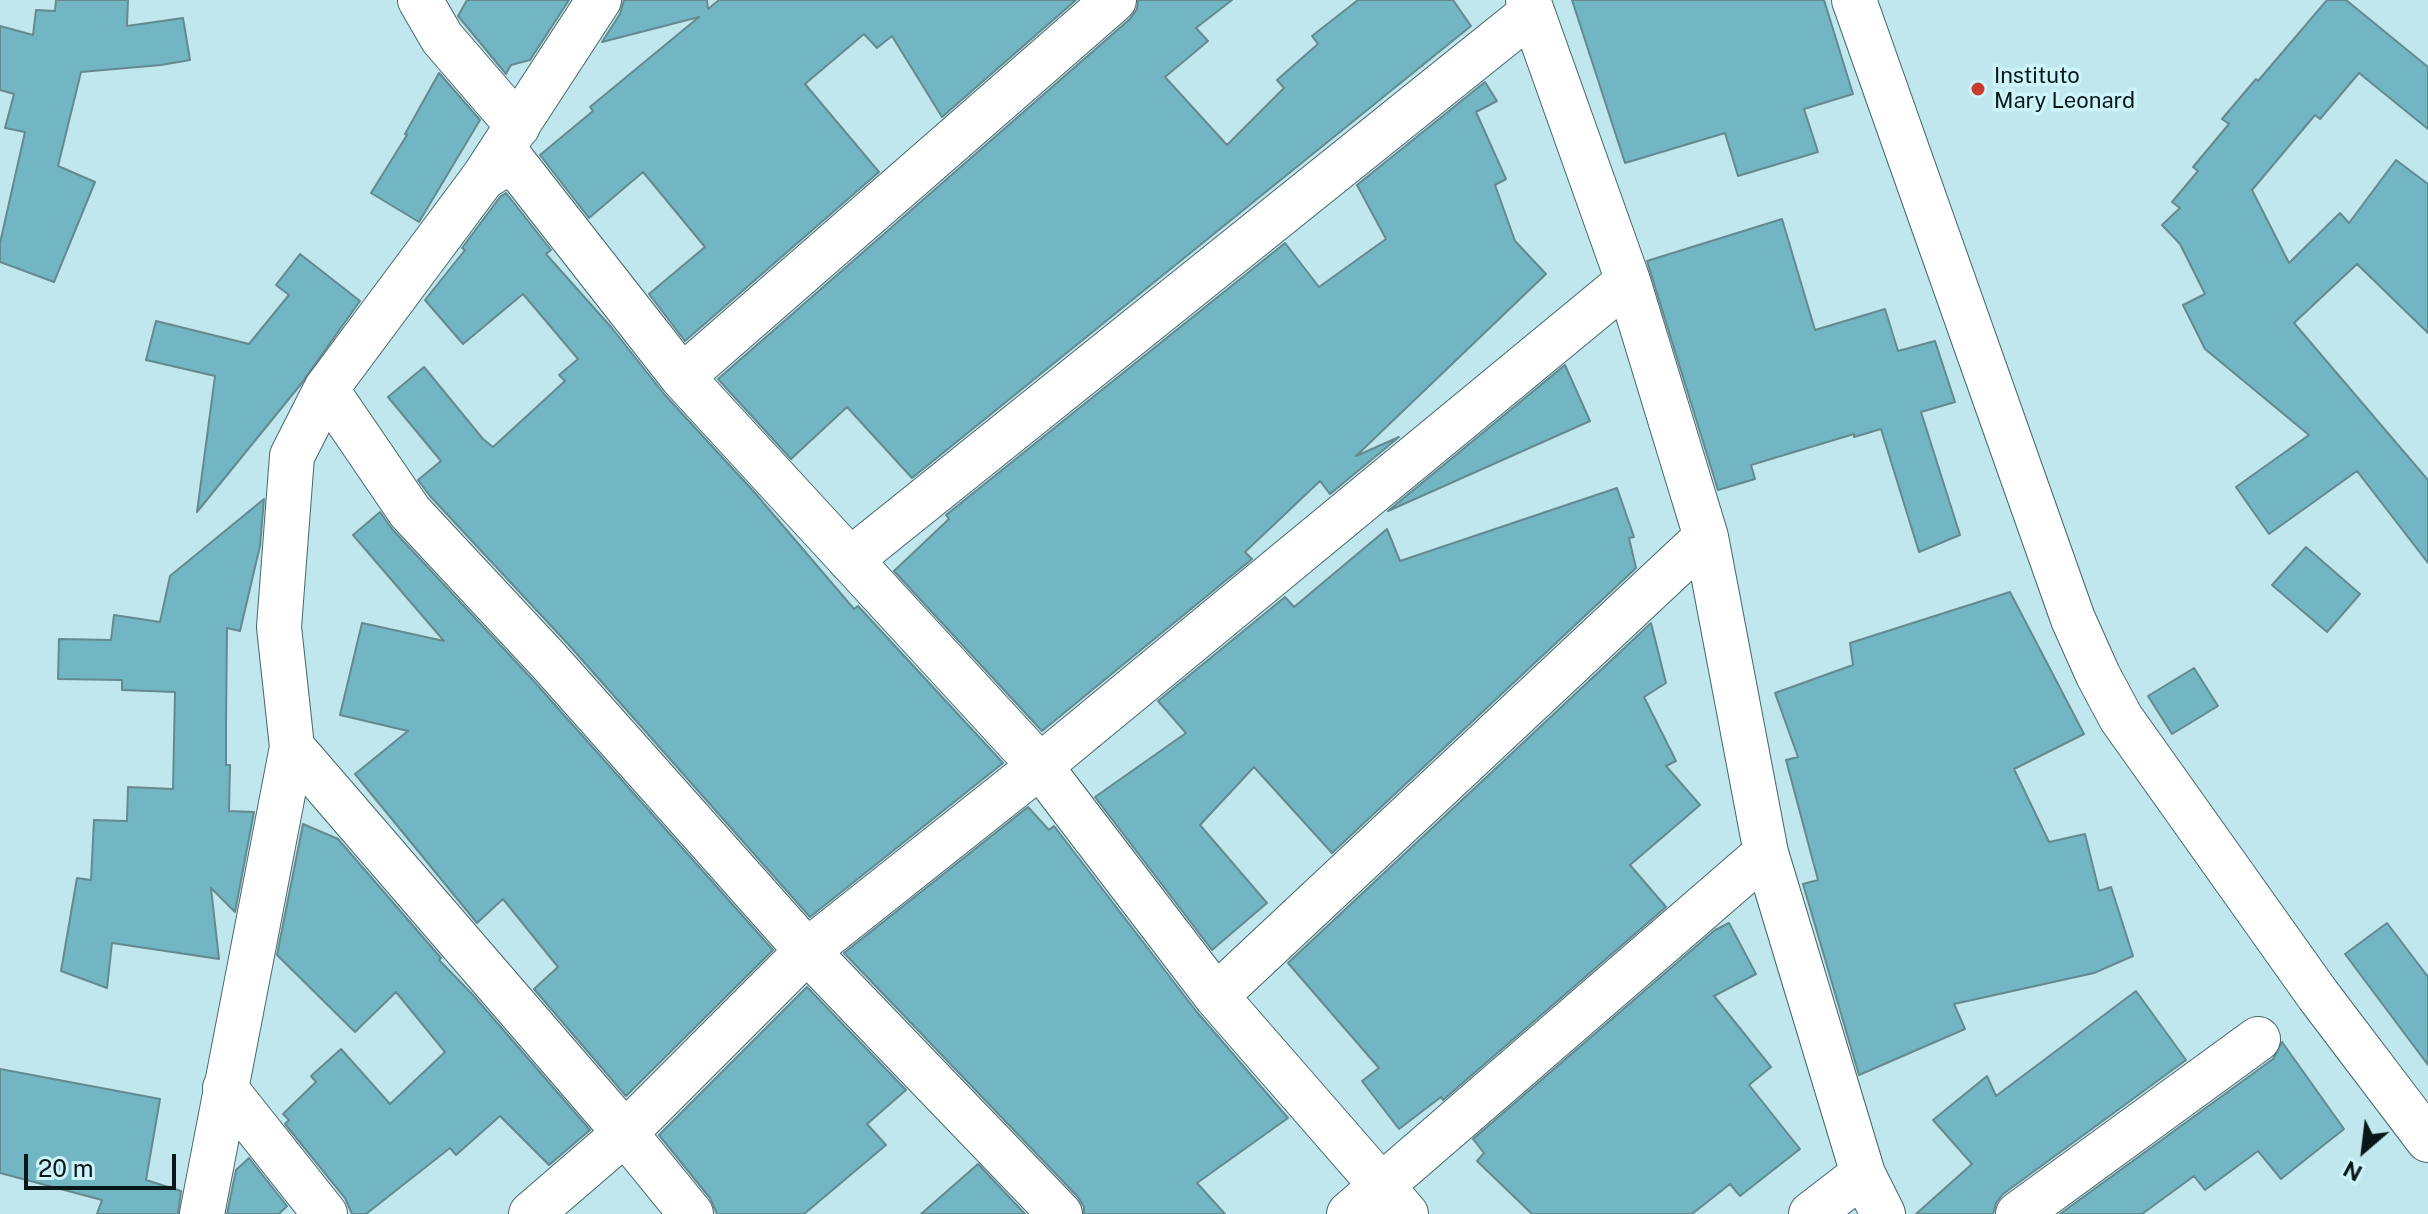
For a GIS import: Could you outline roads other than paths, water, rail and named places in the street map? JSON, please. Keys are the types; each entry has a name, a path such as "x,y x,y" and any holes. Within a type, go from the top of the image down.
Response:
{"street":[{"path":"420,0 442,38 518,126"},
{"path":"202,1214 292,747 279,627 292,456 326,389 483,178 599,0"},
{"path":"682,377 1114,0"},
{"path":"1854,0 2073,619 2098,675 2121,718 2318,995 2428,1140"},
{"path":"850,560 1530,6 1628,281 1706,537 1766,853 1863,1174 1883,1214"},
{"path":"483,178 512,160 682,377 1040,766 1378,1204 1766,853"},
{"path":"531,1214 625,1133 807,951 1040,766 1628,281"},
{"path":"326,389 410,512 549,661 807,951 1060,1214"},
{"path":"1216,996 1706,537"},
{"path":"292,747 625,1133 691,1214"},
{"path":"2018,1214 2258,1039"},
{"path":"225,1088 325,1214"},
{"path":"1811,1214 1863,1174"}],"place":[{"name":"Instituto Mary Leonard","path":"1978,89"}]}
